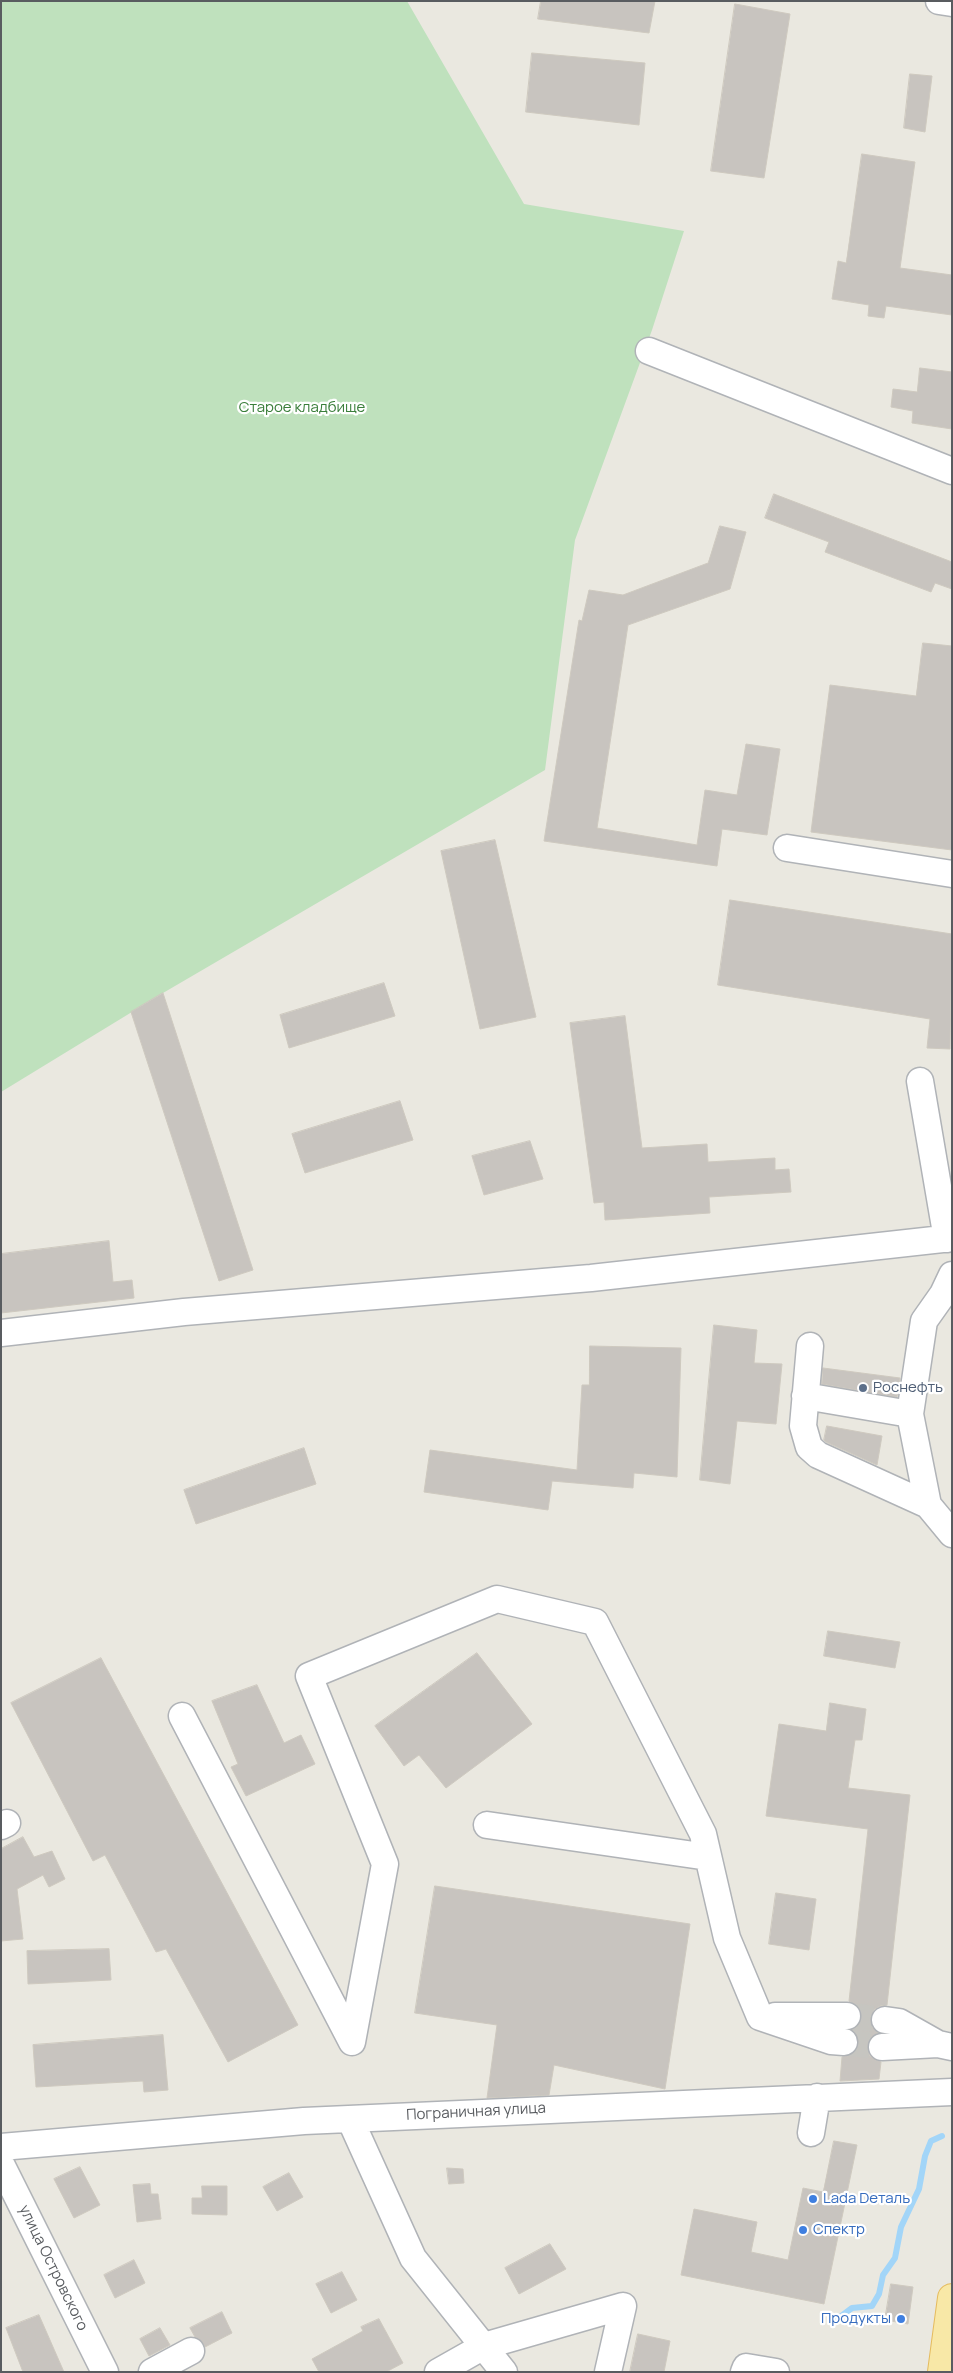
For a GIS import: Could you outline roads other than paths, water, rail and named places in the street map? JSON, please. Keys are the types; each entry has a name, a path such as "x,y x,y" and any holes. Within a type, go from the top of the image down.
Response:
{"main road":[{"path":"946,2364 952,2298"}],"street":[{"path":"939,1 952,3"},
{"path":"649,351 952,471"},
{"path":"787,848 952,874"},
{"path":"1,1333 184,1312 591,1278 949,1238 920,1081"},
{"path":"928,1505 910,1414 924,1321 936,1305 952,1275"},
{"path":"810,1346 803,1426 809,1447 818,1455 928,1505 952,1534"},
{"path":"805,1396 910,1414"},
{"path":"182,1716 352,2042 385,1864 309,1676 497,1599 595,1622 703,1834 727,1938 760,2016 831,2041 844,2042"},
{"path":"487,1825 708,1857"},
{"path":"760,2016 847,2016"},
{"path":"885,2020 899,2022 945,2046"},
{"path":"882,2047 945,2046"},
{"name":"Пограничная улица","path":"1,2147 350,2119 724,2112 817,2097 952,2092"},
{"path":"811,2133 817,2097"},
{"path":"350,2119 412,2258 504,2372"},
{"name":"улица Островского","path":"1,2164 105,2372"},
{"path":"438,2372 484,2346 623,2306 608,2372"},
{"path":"152,2372 191,2351"},
{"path":"744,2372 746,2367 776,2372"}],"waterway":[{"path":"836,2320 852,2308 872,2306 879,2294 883,2275 895,2258 901,2227 919,2189 925,2156 931,2141 942,2136"}],"tunnel":[{"path":"847,2016 885,2020"},
{"path":"844,2042 882,2047"}],"place":[{"name":"Роснефть","path":"863,1388"},
{"name":"Lada Dеталь","path":"813,2199"},
{"name":"Спектр","path":"803,2230"},
{"name":"Продукты","path":"901,2319"}],"park label":[{"name":"Старое кладбище","path":"302,408"}]}
